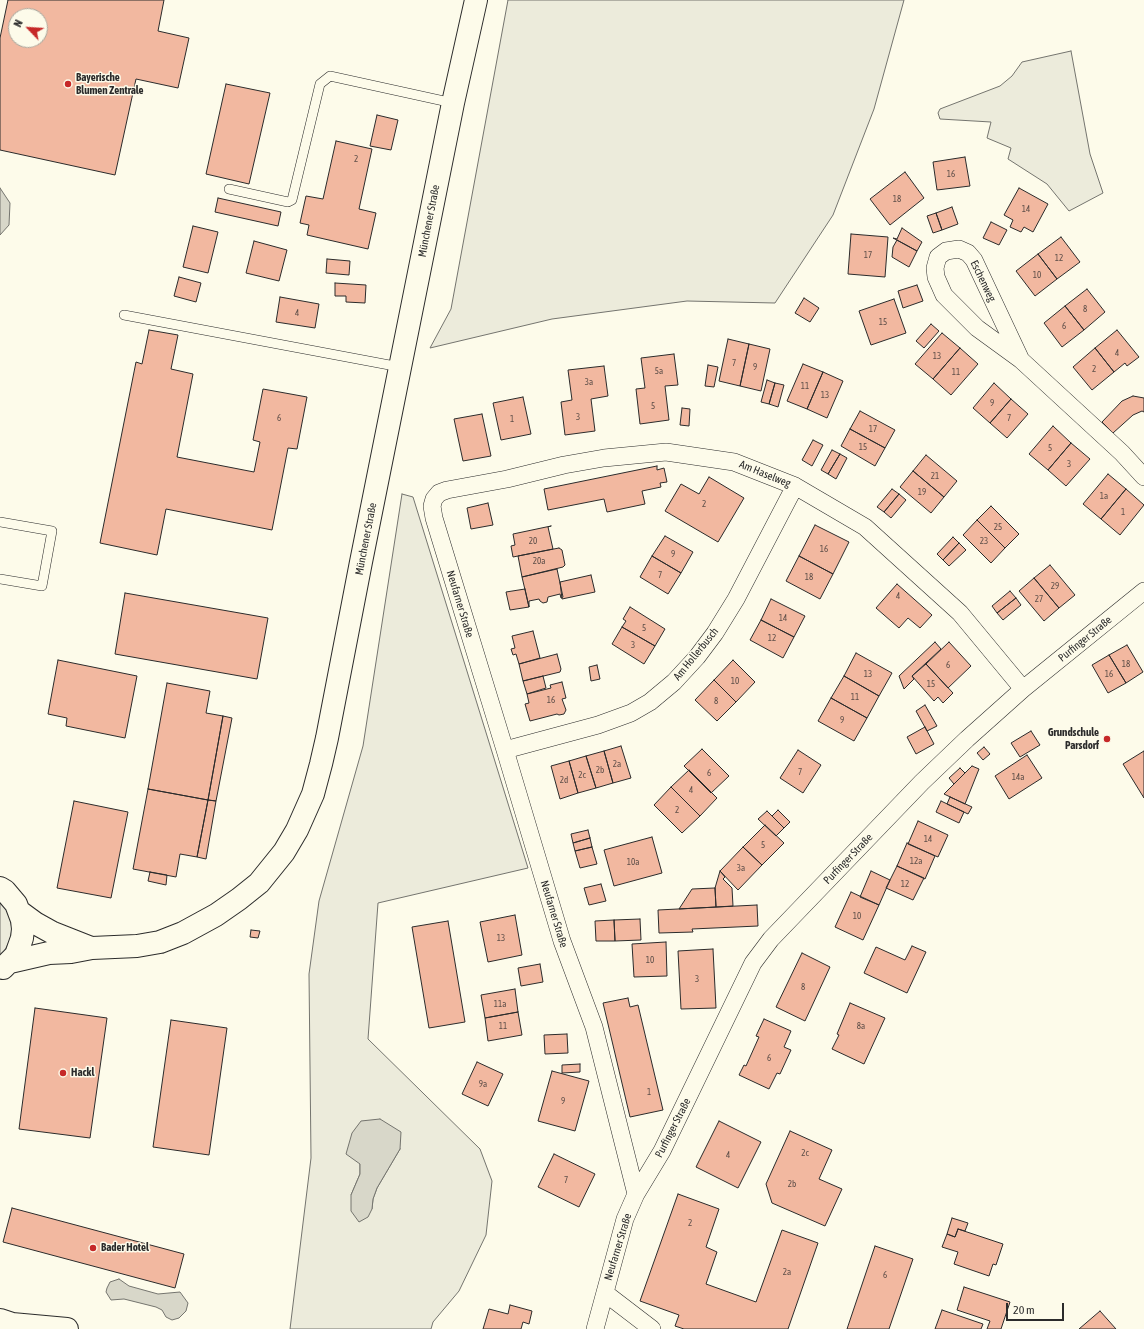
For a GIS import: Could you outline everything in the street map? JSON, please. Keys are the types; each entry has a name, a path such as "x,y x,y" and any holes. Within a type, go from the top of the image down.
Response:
{"street":[{"name":"Münchener Straße","path":"5,966 49,953 71,952 92,948 137,946 160,942 183,933 203,923 239,899 259,883 284,852 297,830 313,794 323,757 453,103 476,0"},
{"name":"Eschenweg","path":"1021,360 974,260 968,253 959,249 946,251 938,257 935,268 936,277 944,295 977,328 1021,360 1122,453 1144,477"},
{"name":"Am Haselweg","path":"434,499 439,493 447,490 507,480 564,465 604,458 666,452 734,462 795,486 865,527 960,612 1023,689"},
{"name":"Am Hollerbusch","path":"505,750 598,725 631,714 650,702 674,682 697,657 715,633 736,600 795,486"},
{"name":"Neufarner Straße","path":"434,499 432,506 434,518 562,941 594,1027 636,1194 625,1219 595,1329"},
{"name":"Purfinger Straße","path":"636,1194 662,1151 753,964 771,939 922,782 967,739 1023,689 1144,591"},
{"path":"0,888 11,897 20,912 22,920 22,938 16,955 5,966"},
{"name":"Münchener Straße","path":"20,912 53,934 92,948"},
{"path":"605,1293 652,1329"},
{"path":"10,1324 67,1329"}],"lane":[{"path":"229,189 288,202 292,200 320,84 330,76 453,103"},
{"path":"124,315 400,368"},
{"path":"0,522 52,531 42,586 0,579"}],"shaded area":[{"path":"508,0 904,0 874,109 833,215 775,303 687,301 552,319 430,348 451,309"},
{"path":"1071,51 1090,154 1103,193 1069,211 1047,184 1008,159 1011,148 987,138 991,122 940,119 938,113 940,109 1000,86 1012,76 1022,62"},
{"path":"0,188 10,203 9,225 0,235"},
{"path":"402,494 413,497 528,868 378,903 368,1039 480,1149 492,1181 486,1235 459,1291 433,1322 431,1329 290,1329 311,1158 309,974 319,901 363,746","holes":["400,1149 377,1188 373,1199 372,1209 351,1195 360,1174 360,1164"]},
{"path":"0,901 6,908 12,929 10,940 0,956"},
{"path":"380,1119 401,1132 400,1149 377,1188 373,1199 372,1209 368,1217 359,1222 351,1211 351,1195 360,1174 360,1164 346,1154 352,1133 361,1121"},
{"path":"119,1279 129,1286 158,1294 180,1292 188,1303 186,1311 179,1318 172,1320 166,1317 162,1310 156,1307 124,1299 111,1300 106,1292 107,1288 110,1282"}],"building":[{"name":"Bayerische Blumen Zentrale","path":"8,0 164,0 158,31 189,38 178,88 136,79 115,175 0,150 0,38"},
{"path":"226,84 270,93 249,184 206,174"},
{"path":"377,115 398,120 391,150 370,146"},
{"path":"336,141 372,149 359,209 376,213 368,249 307,235 309,225 300,223 306,196 323,199"},
{"path":"965,157 970,186 937,190 933,162"},
{"path":"905,172 924,198 890,225 870,199"},
{"path":"1019,188 1048,204 1033,232 1024,227 1021,232 1010,227 1013,220 1004,215"},
{"path":"218,198 281,212 278,226 215,212"},
{"path":"952,207 958,224 942,230 936,213"},
{"path":"936,213 942,230 933,233 927,216"},
{"path":"991,222 1007,230 999,245 983,238"},
{"path":"193,226 218,232 208,273 183,267"},
{"path":"902,228 922,242 917,251 893,238 897,239"},
{"path":"851,234 888,237 885,277 848,274"},
{"path":"1061,237 1080,262 1057,279 1038,254"},
{"path":"897,240 917,251 909,267 892,257 893,247"},
{"path":"254,241 287,250 279,281 246,273"},
{"path":"1038,254 1057,279 1035,296 1016,271"},
{"path":"327,259 350,261 349,275 326,273"},
{"path":"179,277 201,283 196,302 174,296"},
{"path":"335,283 366,285 365,303 346,302 346,296 335,296"},
{"path":"917,285 923,301 903,308 898,291"},
{"path":"1087,289 1105,312 1084,330 1065,306"},
{"path":"280,297 319,304 315,328 276,322"},
{"path":"804,298 819,308 810,322 795,313"},
{"path":"894,299 906,333 871,345 859,311"},
{"path":"1065,306 1084,330 1062,347 1044,323"},
{"path":"931,324 939,331 924,348 916,341"},
{"path":"149,330 178,335 171,369 193,374 177,457 254,472 260,442 253,440 263,389 307,397 297,449 288,448 272,530 166,509 157,555 100,543 136,362 142,364"},
{"path":"1117,330 1139,357 1127,366 1125,363 1114,372 1095,348"},
{"path":"942,333 960,348 933,379 915,364"},
{"path":"728,339 749,344 740,386 719,381"},
{"path":"749,344 770,349 761,391 740,386"},
{"path":"960,348 978,364 951,395 933,379"},
{"path":"1095,348 1114,372 1092,390 1073,367"},
{"path":"674,354 678,385 665,386 669,420 640,424 636,389 645,388 641,358"},
{"path":"803,364 823,372 807,409 787,401"},
{"path":"708,365 718,367 714,387 705,386"},
{"path":"604,366 608,396 591,399 595,431 565,435 561,402 572,400 568,370"},
{"path":"823,372 843,381 827,418 807,409"},
{"path":"767,380 775,383 769,404 761,402"},
{"path":"775,383 784,385 778,407 769,404"},
{"path":"994,383 1011,399 990,423 973,408"},
{"path":"1133,396 1144,398 1144,412 1142,411 1133,415 1113,433 1102,422 1122,401"},
{"path":"523,397 531,434 501,440 493,403"},
{"path":"1011,399 1028,414 1007,438 990,423"},
{"path":"682,408 690,409 689,426 680,425"},
{"path":"860,411 895,430 885,448 850,429"},
{"path":"482,414 491,456 463,461 454,419"},
{"path":"1053,426 1071,443 1048,470 1029,454"},
{"path":"850,429 885,448 875,466 841,446"},
{"path":"813,440 823,445 812,466 802,460"},
{"path":"1071,443 1090,459 1066,486 1048,470"},
{"path":"832,450 840,454 828,474 821,470"},
{"path":"840,454 847,458 836,479 828,474"},
{"path":"926,455 957,481 944,497 913,471"},
{"path":"657,466 657,470 664,468 667,482 660,483 661,487 642,491 645,504 607,512 604,499 548,510 544,489"},
{"path":"913,471 944,497 931,513 900,487"},
{"path":"1108,474 1126,489 1101,519 1083,504"},
{"path":"709,477 744,498 718,542 665,511 681,484 699,494"},
{"path":"892,489 899,494 884,512 877,507"},
{"path":"1126,489 1144,505 1120,535 1101,519"},
{"path":"899,494 906,500 891,518 884,512"},
{"path":"488,503 493,525 471,529 467,508"},
{"path":"991,506 1019,534 1005,548 977,520"},
{"path":"977,520 1005,548 991,563 963,535"},
{"path":"815,525 849,542 833,574 799,556"},
{"path":"551,526 548,527 553,549 513,557 511,546 515,545 513,534"},
{"path":"665,536 693,552 681,573 652,556"},
{"path":"953,537 959,543 943,560 937,554"},
{"path":"959,543 966,550 949,566 943,560"},
{"path":"559,548 562,550 565,565 563,567 522,577 518,556"},
{"path":"652,556 681,573 668,594 640,577"},
{"path":"799,556 833,574 820,599 786,581"},
{"path":"1050,565 1075,595 1059,608 1034,578"},
{"path":"557,569 563,597 561,598 560,594 548,597 547,602 543,603 539,599 529,601 529,607 522,577"},
{"path":"591,575 595,592 562,599 560,582"},
{"path":"1034,578 1059,608 1044,621 1019,591"},
{"path":"897,584 932,615 920,628 908,618 899,628 876,608"},
{"path":"525,589 529,607 510,610 506,592"},
{"path":"1010,591 1016,598 997,613 992,606"},
{"path":"125,593 268,618 257,679 115,654"},
{"path":"1016,598 1021,605 1003,620 997,613"},
{"path":"771,599 805,616 794,637 761,620"},
{"path":"630,607 665,629 655,646 622,627 626,621 623,619"},
{"path":"761,620 794,637 783,658 750,640"},
{"path":"622,627 655,646 644,664 612,644"},
{"path":"533,631 540,658 519,664 516,654 513,655 511,649 515,648 512,636"},
{"path":"935,642 941,649 912,676 914,679 904,689 899,676"},
{"path":"949,642 971,666 948,688 926,664"},
{"path":"1127,645 1143,672 1126,683 1109,655"},
{"path":"856,653 892,673 879,696 844,676"},
{"path":"557,654 561,669 560,672 523,681 519,664"},
{"path":"1109,655 1126,683 1108,693 1092,665"},
{"path":"58,660 137,676 125,738 66,726 67,718 48,714"},
{"path":"733,660 755,682 736,702 714,680"},
{"path":"926,664 953,693 943,703 938,697 934,701 912,676"},
{"path":"597,665 600,679 591,681 589,667"},
{"path":"543,676 546,688 527,694 523,681"},
{"path":"844,676 879,696 867,718 831,698"},
{"path":"714,680 736,702 717,721 695,700"},
{"path":"562,682 566,698 562,699 566,710 564,714 557,714 530,721 525,704 529,703 527,694 551,688 550,685"},
{"path":"167,683 210,691 206,713 223,716 208,800 148,789"},
{"path":"831,698 867,718 854,741 818,721"},
{"path":"925,705 937,726 927,731 916,711"},
{"path":"223,716 232,718 216,801 208,800"},
{"path":"925,727 934,744 916,754 907,737"},
{"path":"1031,731 1040,745 1020,757 1011,743"},
{"path":"621,746 631,778 613,783 604,751"},
{"path":"984,747 990,754 983,760 977,753"},
{"path":"702,749 729,776 711,793 684,766"},
{"path":"798,750 821,765 803,793 780,778"},
{"path":"604,751 613,783 596,788 586,756"},
{"path":"1144,751 1144,798 1123,764"},
{"path":"1027,755 1042,778 1009,799 995,776"},
{"path":"586,756 596,788 578,793 569,761"},
{"path":"569,761 578,793 560,799 551,766"},
{"path":"972,766 979,769 965,804 944,794"},
{"path":"960,768 965,773 954,784 949,778"},
{"path":"689,770 717,798 700,816 671,787"},
{"path":"671,787 700,816 682,833 654,805"},
{"path":"148,789 208,800 197,857 180,854 176,877 133,869"},
{"path":"950,797 972,807 968,814 947,804"},
{"path":"208,800 216,801 206,859 197,857"},
{"path":"74,801 128,812 111,898 57,888"},
{"path":"941,801 964,812 959,823 936,812"},
{"path":"778,810 790,822 784,828 772,816"},
{"path":"767,811 784,828 776,836 758,819"},
{"path":"918,821 948,835 938,857 908,844"},
{"path":"765,825 784,843 762,865 743,847"},
{"path":"588,830 590,838 573,843 571,834"},
{"path":"652,837 662,873 614,886 604,850"},
{"path":"590,838 592,847 575,851 573,843"},
{"path":"907,843 935,856 925,879 897,866"},
{"path":"592,847 597,864 580,868 575,851"},
{"path":"743,847 762,865 738,890 720,871"},
{"path":"897,866 924,878 913,900 886,888"},
{"path":"720,871 725,877 723,879 732,888 733,906 716,907 715,888"},
{"path":"871,871 890,880 879,905 860,897"},
{"path":"150,872 167,875 166,885 148,881"},
{"path":"601,884 606,901 589,905 584,888"},
{"path":"715,888 716,907 679,909 692,889"},
{"path":"851,892 879,905 863,940 835,927"},
{"path":"757,905 758,926 692,929 693,932 659,933 658,910"},
{"path":"515,915 522,955 488,962 480,922"},
{"path":"640,919 641,940 615,941 614,920"},
{"path":"614,920 615,941 596,941 595,921"},
{"path":"448,921 465,1022 429,1028 412,927"},
{"path":"251,930 260,931 258,938 250,937"},
{"path":"666,942 667,976 634,977 632,944"},
{"path":"912,946 926,952 907,993 864,973 876,947 905,960"},
{"path":"713,949 716,1008 681,1009 678,951"},
{"path":"802,953 830,967 805,1021 776,1007"},
{"path":"540,964 543,982 521,986 518,968"},
{"path":"515,989 518,1012 485,1018 481,995"},
{"path":"628,998 630,1007 638,1005 663,1110 630,1117 603,1003"},
{"path":"850,1003 885,1018 864,1064 832,1049 839,1035 837,1034"},
{"name":"Hackl","path":"35,1008 107,1018 90,1138 19,1129"},
{"path":"518,1012 522,1035 488,1041 485,1018"},
{"path":"764,1019 791,1031 784,1047 791,1050 780,1074 777,1073 769,1089 739,1075 744,1065 746,1066 759,1037 756,1036"},
{"path":"171,1020 227,1028 209,1155 153,1147"},
{"path":"567,1034 568,1053 545,1054 544,1035"},
{"path":"477,1062 503,1074 488,1106 462,1094"},
{"path":"580,1064 580,1072 562,1073 562,1065"},
{"path":"552,1071 589,1081 575,1131 538,1121"},
{"path":"719,1121 761,1142 738,1188 696,1167"},
{"path":"790,1131 832,1150 819,1179 842,1189 825,1226 772,1203 766,1184"},
{"path":"554,1154 595,1174 579,1207 538,1187"},
{"path":"678,1194 719,1209 706,1247 717,1252 706,1284 756,1302 782,1230 818,1243 788,1329 684,1329 675,1326 679,1315 640,1301"},
{"name":"Bader Hotel","path":"12,1208 184,1254 175,1288 3,1242"},
{"path":"952,1218 968,1223 965,1231 958,1229 955,1237 947,1234"},
{"path":"958,1229 1003,1244 996,1265 993,1264 989,1276 954,1264 958,1252 942,1247 947,1234 955,1237"},
{"path":"875,1246 913,1259 889,1329 847,1329"},
{"path":"964,1287 1010,1302 1001,1329 987,1329 990,1321 957,1310"},
{"path":"510,1305 532,1311 529,1324 523,1322 521,1329 483,1329 489,1309 508,1314"},
{"path":"942,1310 983,1324 981,1329 935,1329"},
{"path":"1100,1311 1116,1329 1079,1329"}],"place":[{"name":"Bayerische Blumen Zentrale","path":"68,84"},
{"name":"Grundschule Parsdorf","path":"1107,739"},
{"name":"Hackl","path":"63,1073"},
{"name":"Bader Hotel","path":"93,1248"}]}
